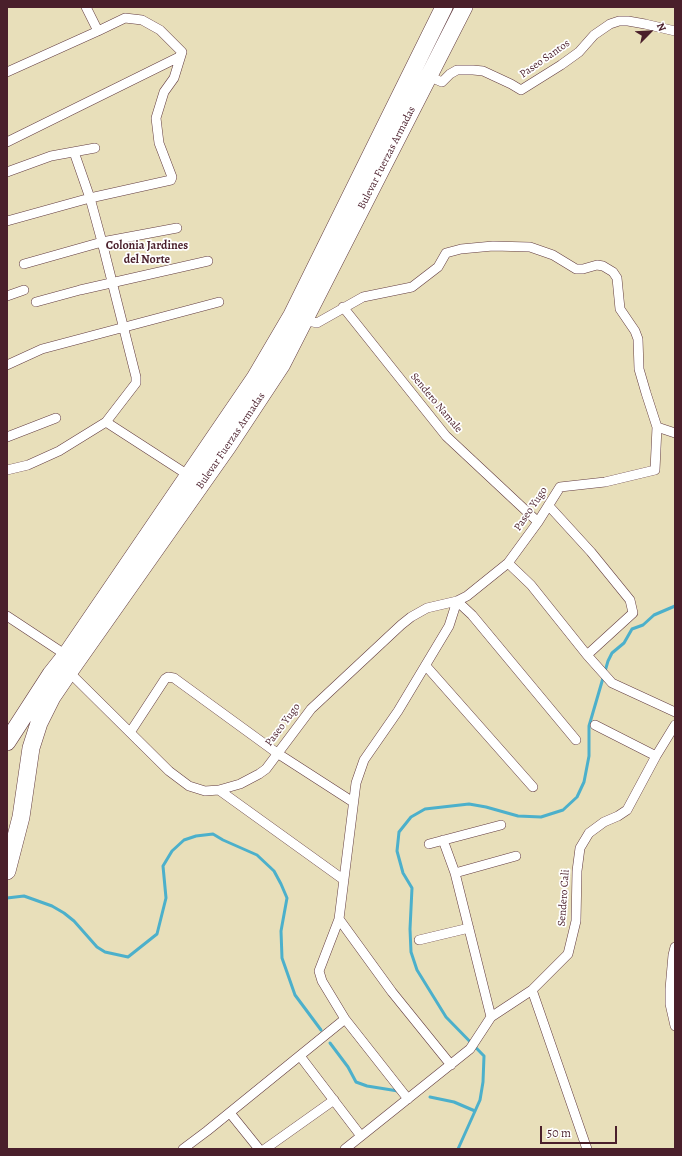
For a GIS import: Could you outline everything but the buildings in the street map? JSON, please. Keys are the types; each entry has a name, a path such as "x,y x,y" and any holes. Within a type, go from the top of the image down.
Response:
{"highway":[{"name":"Bulevar Fuerzas Armadas","path":"7,870 21,817 31,748 39,723 68,663 188,475 255,378 292,315 444,7"},
{"name":"Bulevar Fuerzas Armadas","path":"7,742 51,674 68,663 228,446 282,364 464,7"},
{"path":"7,832 21,817"}],"street":[{"path":"86,7 98,31"},
{"path":"7,72 125,18 142,20 160,30 182,52"},
{"name":"Paseo Santos","path":"428,76 442,82 450,74 457,70 483,71 521,90 561,66 579,52 594,35 610,24 619,21 628,21 675,32"},
{"path":"7,142 179,57 182,52"},
{"path":"7,221 90,198 171,180 172,177 159,143 156,118 164,92 174,78 182,52"},
{"path":"7,172 51,156 95,148"},
{"path":"7,470 28,465 59,451 106,422 136,383 136,377 113,282 90,198 74,152"},
{"path":"24,264 102,242 178,228"},
{"name":"Paseo Yugo","path":"7,616 68,663 169,770 189,786 205,791 219,790 240,784 266,769 311,709 401,624 427,608 457,601 467,596 508,563 549,506 560,487 605,482 655,470 657,427 640,369 638,340 635,331 620,309 617,278 613,272 603,266 597,265 583,269 576,269 553,255 530,247 493,246 461,249 446,253 438,267 412,287 363,297 316,323 304,320"},
{"path":"36,302 113,282 208,261"},
{"path":"7,296 24,290"},
{"path":"7,365 42,349 219,302"},
{"name":"Sendero Namale","path":"343,307 446,436 538,522"},
{"path":"7,437 56,418"},
{"path":"106,422 188,475"},
{"path":"657,427 675,433"},
{"path":"549,506 591,552 630,600 633,612 587,655"},
{"path":"508,563 531,585 587,655 612,683 675,712"},
{"path":"408,1099 345,1019 322,981 319,971 339,919 353,802 356,783 364,760 426,666 449,626 457,601 472,615 576,740"},
{"path":"426,666 532,787"},
{"path":"131,731 165,679 168,677 174,678 277,753 353,802"},
{"path":"595,725 656,756"},
{"name":"Sendero Cali","path":"345,1149 470,1049 491,1017 532,990 568,954 576,921 577,872 580,848 589,833 604,822 627,810 656,756 675,725"},
{"path":"219,790 344,880"},
{"path":"429,844 501,825"},
{"path":"443,840 455,873 470,928 491,1017"},
{"path":"455,873 516,856"},
{"path":"339,919 392,992 451,1065"},
{"path":"419,940 470,928"},
{"path":"675,947 671,976 670,1004 675,1026"},
{"path":"532,990 587,1149"},
{"path":"183,1149 345,1019"},
{"path":"300,1056 362,1136"},
{"path":"265,1149 334,1100"},
{"path":"230,1112 259,1149"}],"waterway":[{"path":"458,1149 480,1100 483,1082 484,1056 446,1017 417,970 411,952 410,929 412,888 403,873 397,851 399,832 411,817 425,809 469,804 518,816 541,817 563,810 577,797 584,782 589,756 589,726 608,661 612,653 624,643 632,629 643,625 654,615 675,606"},
{"path":"7,898 24,896 52,906 74,921 97,947 105,952 128,957 157,934 166,898 163,866 172,851 184,840 196,836 213,834 257,855 274,871 287,898 281,931 282,958 295,995 321,1030"},
{"path":"330,1043 348,1067 356,1082 367,1086 398,1091"},
{"path":"430,1097 454,1102 475,1111"}],"district":[{"name":"Colonia Jardines del Norte","path":"147,253"}]}
